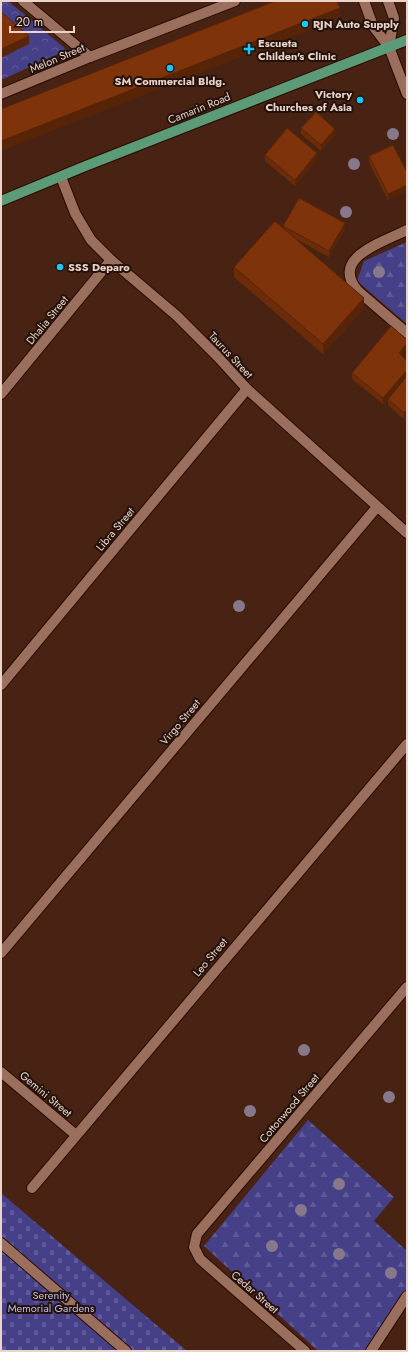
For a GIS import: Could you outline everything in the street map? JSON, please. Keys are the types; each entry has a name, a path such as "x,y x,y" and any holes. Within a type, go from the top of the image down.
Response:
{"main road":[{"name":"Camarin Road","path":"1,201 407,40"}],"street":[{"path":"23,1 90,57"},
{"path":"364,1 373,26 389,47 407,94"},
{"path":"388,1 394,18 389,47"},
{"name":"Melon Street","path":"1,94 227,2"},
{"name":"Taurus Street","path":"61,177 75,213 91,240 111,260 177,316 218,357 247,389 407,533"},
{"path":"407,230 356,256 351,265 349,274 352,284 358,291 407,333"},
{"name":"Dhalia Street","path":"1,394 111,260"},
{"name":"Libra Street","path":"1,685 247,389"},
{"name":"Virgo Street","path":"1,953 378,508"},
{"name":"Leo Street","path":"32,1188 407,744"},
{"name":"Cottonwood Street","path":"194,1247 197,1234 407,987"},
{"name":"Gemini Street","path":"1,1072 76,1135"},
{"path":"1,1243 126,1351"},
{"name":"Cedar Street","path":"194,1247 200,1259 305,1351"},
{"path":"371,1351 407,1296"}],"green space":[{"path":"1,1 8,1 67,50 1,80"},
{"path":"407,242 407,324 357,281 364,261"},
{"path":"308,1120 394,1197 374,1221 407,1251 407,1294 367,1351 318,1351 204,1246"},
{"name":"Serenity Memorial Gardens","path":"1,1193 187,1351 1,1351"}],"building":[{"name":"SM Commercial Bldg.","path":"275,1 337,1 340,8 1,141 1,109"},
{"path":"1,12 29,36 1,49"},
{"path":"316,112 335,129 321,145 301,128"},
{"path":"287,128 317,153 295,180 265,155"},
{"path":"393,145 407,172 407,185 388,194 369,156"},
{"path":"299,198 345,223 329,251 283,226"},
{"path":"275,221 364,298 323,344 234,267"},
{"path":"391,326 407,340 407,343 399,353 407,361 407,370 383,398 352,373"},
{"path":"407,376 407,410 404,413 388,399"}],"place":[{"name":"RJN Auto Supply","path":"305,24"},
{"name":"Escueta Childen's Clinic","path":"249,49"},
{"name":"SM Commercial Bldg.","path":"170,68"},
{"name":"Victory Churches of Asia","path":"360,100"},
{"name":"SSS Deparo","path":"60,267"}]}
